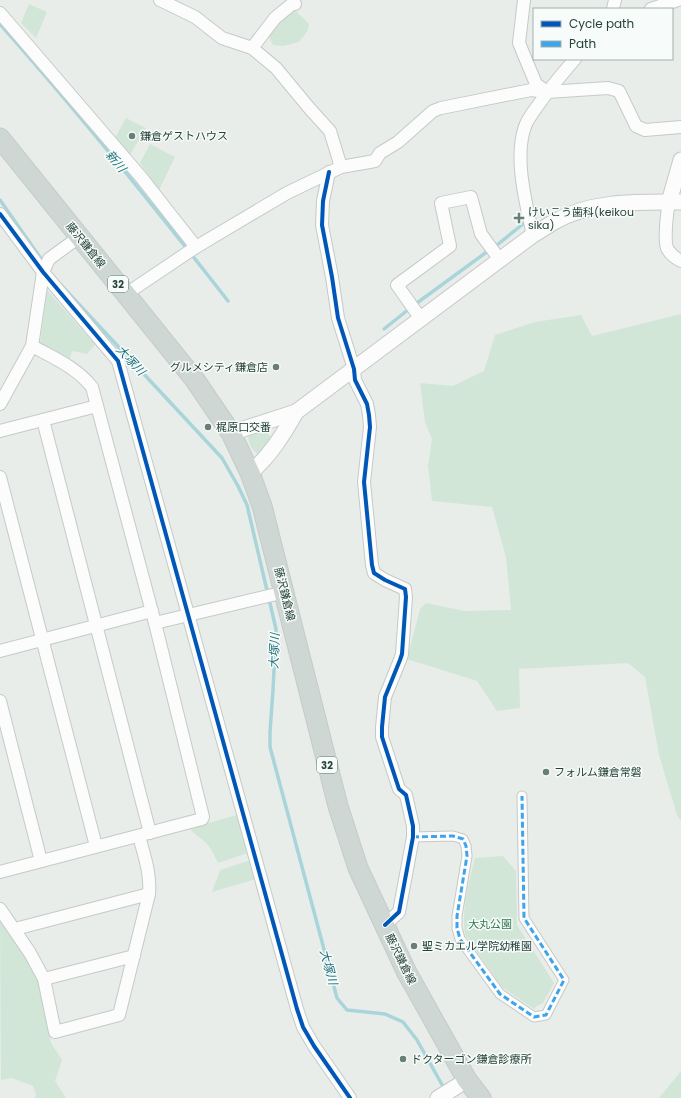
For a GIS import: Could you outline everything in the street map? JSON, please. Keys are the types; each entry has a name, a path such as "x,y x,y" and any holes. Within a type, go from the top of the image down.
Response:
{"main road":[{"name":"藤沢鎌倉線","path":"0,138 195,380 231,433 250,473 262,506 338,806 358,868 406,971 467,1080 481,1098"}],"street":[{"path":"160,0 195,17 222,38 252,48 276,68 330,131 341,167"},
{"path":"524,0 518,43 536,84 547,92"},
{"path":"655,8 678,0"},
{"path":"252,48 275,18 292,4 295,4"},
{"path":"0,13 141,177 196,247"},
{"path":"533,235 520,162 522,136 526,124 547,92 574,60"},
{"path":"126,294 196,247 287,193 341,167 375,161 380,153 398,142 433,111 441,108 531,90 547,92 608,88 619,91 636,126 645,130 681,127"},
{"path":"681,160 675,202 667,213 666,243 671,254 681,261"},
{"path":"329,172 323,201 322,225 338,318 354,369 355,380 367,404 369,415 370,428 364,482 374,573 405,589 406,608 402,654 385,697 382,737 399,789 406,795 413,837 399,912 385,925"},
{"path":"421,319 397,285 450,246 441,203 471,197 481,234 500,260"},
{"path":"231,433 296,412 533,235 555,221 590,208 619,203 675,202"},
{"path":"0,214 43,272 118,361 296,1009 302,1027 350,1098"},
{"path":"0,404 32,346 43,272 49,259 79,237"},
{"path":"0,872 202,819 203,817 153,617 92,387 78,372 67,364 32,346"},
{"path":"0,431 98,406"},
{"path":"250,473 262,463 276,445 296,412"},
{"path":"0,909 15,929 44,979 54,1032 119,1016 149,894 150,882 145,834 97,626 43,420"},
{"path":"0,477 96,846"},
{"path":"0,651 97,626 153,617 188,614 284,592"},
{"path":"0,701 41,861"},
{"path":"413,837 453,836 463,839 466,846 467,856 458,916 457,928 460,939 500,994 534,1017 546,1015 564,980 524,918 522,796"},
{"path":"15,929 149,894"},
{"path":"44,979 134,956"},
{"path":"441,1096 467,1080"}],"green space":[{"path":"29,4 47,12 36,38 21,23"},
{"path":"290,11 296,11 309,24 308,30 299,42 283,46 273,45 268,35 280,20"},
{"path":"126,118 146,128 131,153 127,153 115,138"},
{"path":"150,144 175,157 159,190 140,163"},
{"path":"47,290 95,345 87,354 72,351 69,362 40,345"},
{"path":"681,314 681,821 677,815 659,755 645,677 628,663 519,669 520,708 497,711 477,681 407,659 420,609 426,603 464,611 511,610 506,557 492,507 432,501 428,466 432,439 425,422 420,383 453,386 484,371 495,335 535,322 581,315 592,336"},
{"path":"266,431 271,437 258,454 249,442 249,434"},
{"path":"237,815 248,853 218,863 209,846 190,828"},
{"name":"大丸公園","path":"503,856 516,871 517,925 554,983 543,1003 534,1009 502,987 465,935 465,906 475,858"},
{"path":"248,861 252,864 256,879 212,892 220,870"},
{"path":"0,919 26,955 39,982 51,1043 62,1060 55,1081 66,1098 35,1098 36,1094 33,1086 12,1078 1,1080"},
{"path":"681,1071 681,1098 659,1098"}],"waterway":[{"name":"新川","path":"0,24 59,91 116,160 228,301"},
{"name":"大塚川","path":"0,200 44,263"},
{"path":"497,245 523,224"},
{"path":"417,303 488,251"},
{"name":"大塚川","path":"60,284 222,458 238,486 247,505 276,629 270,747 337,998 347,1010 385,1014 403,1022 417,1040 445,1090"},
{"path":"384,329 409,309"}],"marked path":[{"path":"413,837 453,836 463,839 466,846 467,856 457,916 457,928 460,939 500,994 534,1017 546,1015 564,980 524,918 522,796"}],"cycle path":[{"path":"329,172 323,201 322,225 338,318 354,369 355,380 367,404 369,415 370,427 364,482 372,565 374,573 405,589 406,597 402,654 385,697 382,737 399,789 406,795 413,826 413,837 399,912 385,925"},
{"path":"0,214 43,272 118,361 297,1009 303,1027 314,1046 350,1098"}],"place":[{"name":"鎌倉ゲストハウス","path":"132,136"},
{"name":"けいこう歯科(keikou sika)","path":"519,218"},
{"name":"グルメシティ鎌倉店","path":"276,367"},
{"name":"梶原口交番","path":"208,427"},
{"name":"フォルム鎌倉常磐","path":"546,772"},
{"name":"聖ミカエル学院幼稚園","path":"414,946"},
{"name":"ドクターゴン鎌倉診療所","path":"403,1059"}]}
